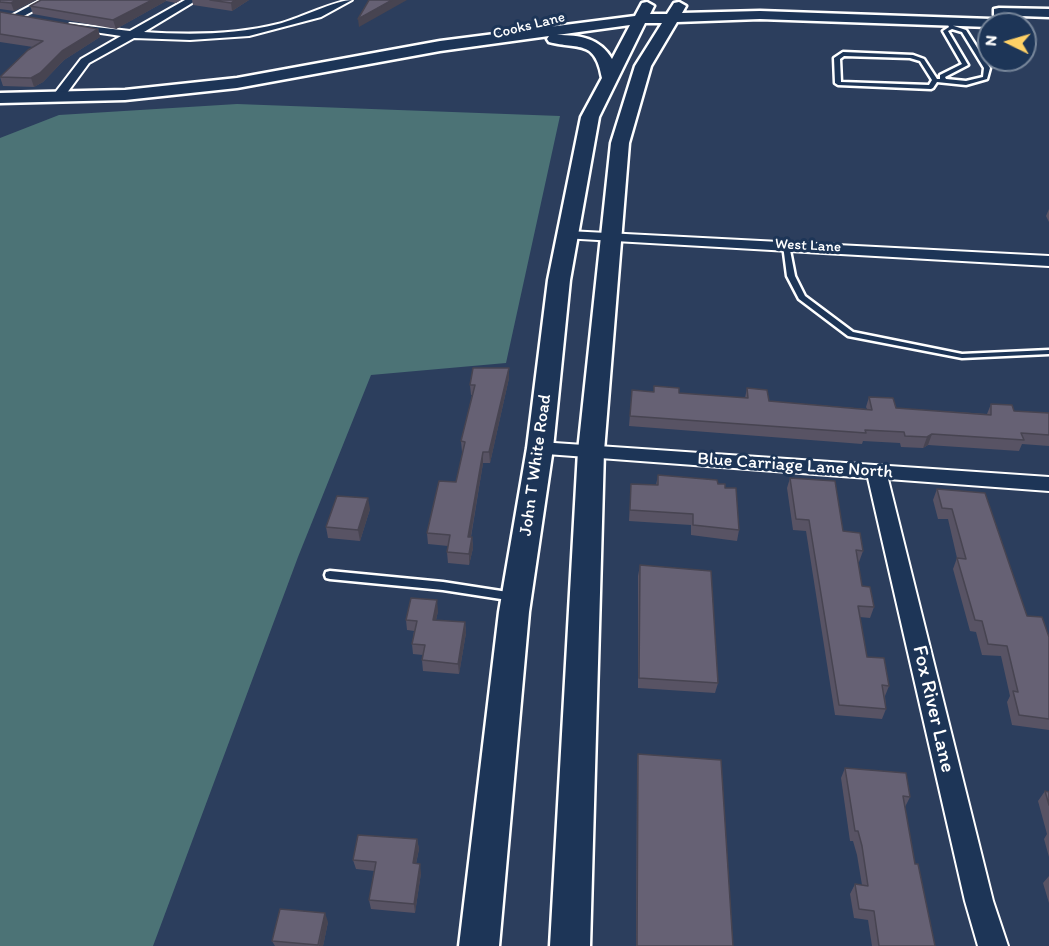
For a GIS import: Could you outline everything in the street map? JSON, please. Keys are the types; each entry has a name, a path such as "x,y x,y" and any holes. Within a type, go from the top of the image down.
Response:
{"main road":[{"name":"Cooks Lane","path":"0,98 57,98 147,93 237,83 646,9 679,7 760,15 977,22"},
{"path":"570,946 591,452 613,237 620,143 643,66 679,7"},
{"name":"John T White Road","path":"479,946 516,597 540,448 560,280 568,235 590,117 646,9"},
{"name":"Cooks Lane","path":"948,20 1049,13"},
{"path":"478,41 538,38 583,42 605,56 610,78"}],"street":[{"path":"38,20 12,16 49,0"},
{"path":"57,98 85,61 192,0"},
{"path":"60,24 128,36 199,38 244,34 297,22 334,9 347,0"},
{"name":"West Lane","path":"568,235 1049,261"},
{"name":"Blue Carriage Lane North","path":"540,448 1049,484"},
{"name":"Fox River Lane","path":"876,472 976,889 993,946"}],"lane":[{"path":"935,80 966,83 985,78 987,68 964,31 948,20 945,31 965,65 946,72 942,76 943,80"},
{"path":"843,54 910,56 922,60 935,80 931,87 838,83 837,58 843,54"},
{"path":"786,245 791,276 802,297 850,334 962,356 1049,352"},
{"path":"330,575 443,586 516,597"}],"green space":[{"path":"237,104 560,116 506,363 371,375 298,557 153,946 0,946 0,138 59,115"}],"building":[{"path":"0,0 16,0 11,3 0,2"},
{"path":"41,0 152,0 113,20 30,6"},
{"path":"210,0 235,0 231,3"},
{"path":"369,0 392,0 358,19"},
{"path":"0,12 98,29 62,51 40,73 31,78 0,77 28,50 43,41 0,34"},
{"path":"473,368 509,368 489,452 483,452 468,537 472,537 469,554 447,552 450,535 427,533 439,481 456,482 465,442 461,441 475,385 470,385"},
{"path":"654,386 679,388 679,393 748,398 747,388 767,390 769,401 872,410 869,397 893,398 896,408 991,415 991,404 1012,405 1014,411 1049,413 1049,435 1021,433 1024,440 932,434 927,437 905,436 904,432 865,430 866,433 630,416 632,390 654,392"},
{"path":"658,475 717,480 718,484 725,484 725,488 736,488 739,530 693,525 693,514 630,510 631,484 658,485"},
{"path":"790,478 835,481 843,531 860,533 863,551 856,550 862,586 870,587 874,607 858,606 867,657 884,658 889,686 882,685 886,709 839,705 809,520 796,519"},
{"path":"937,489 985,493 1027,616 1042,617 1049,637 1049,719 1019,715 1013,691 1018,692 1007,646 988,644 982,621 975,620 957,558 966,559 952,509 942,508"},
{"path":"337,496 368,498 358,530 326,527"},
{"path":"640,565 711,571 718,683 639,678"},
{"path":"411,598 437,600 433,620 465,622 458,664 422,660 425,645 412,644 417,621 406,620"},
{"path":"638,754 721,760 733,946 637,946"},
{"path":"845,768 906,773 910,797 903,796 915,864 918,864 935,946 879,946 874,911 859,909 855,884 868,886 862,846 858,831 855,831"},
{"path":"1045,791 1049,792 1049,805"},
{"path":"358,835 417,839 413,863 420,864 414,904 369,900 376,862 353,860"},
{"path":"280,909 325,913 318,945 272,941"}]}
